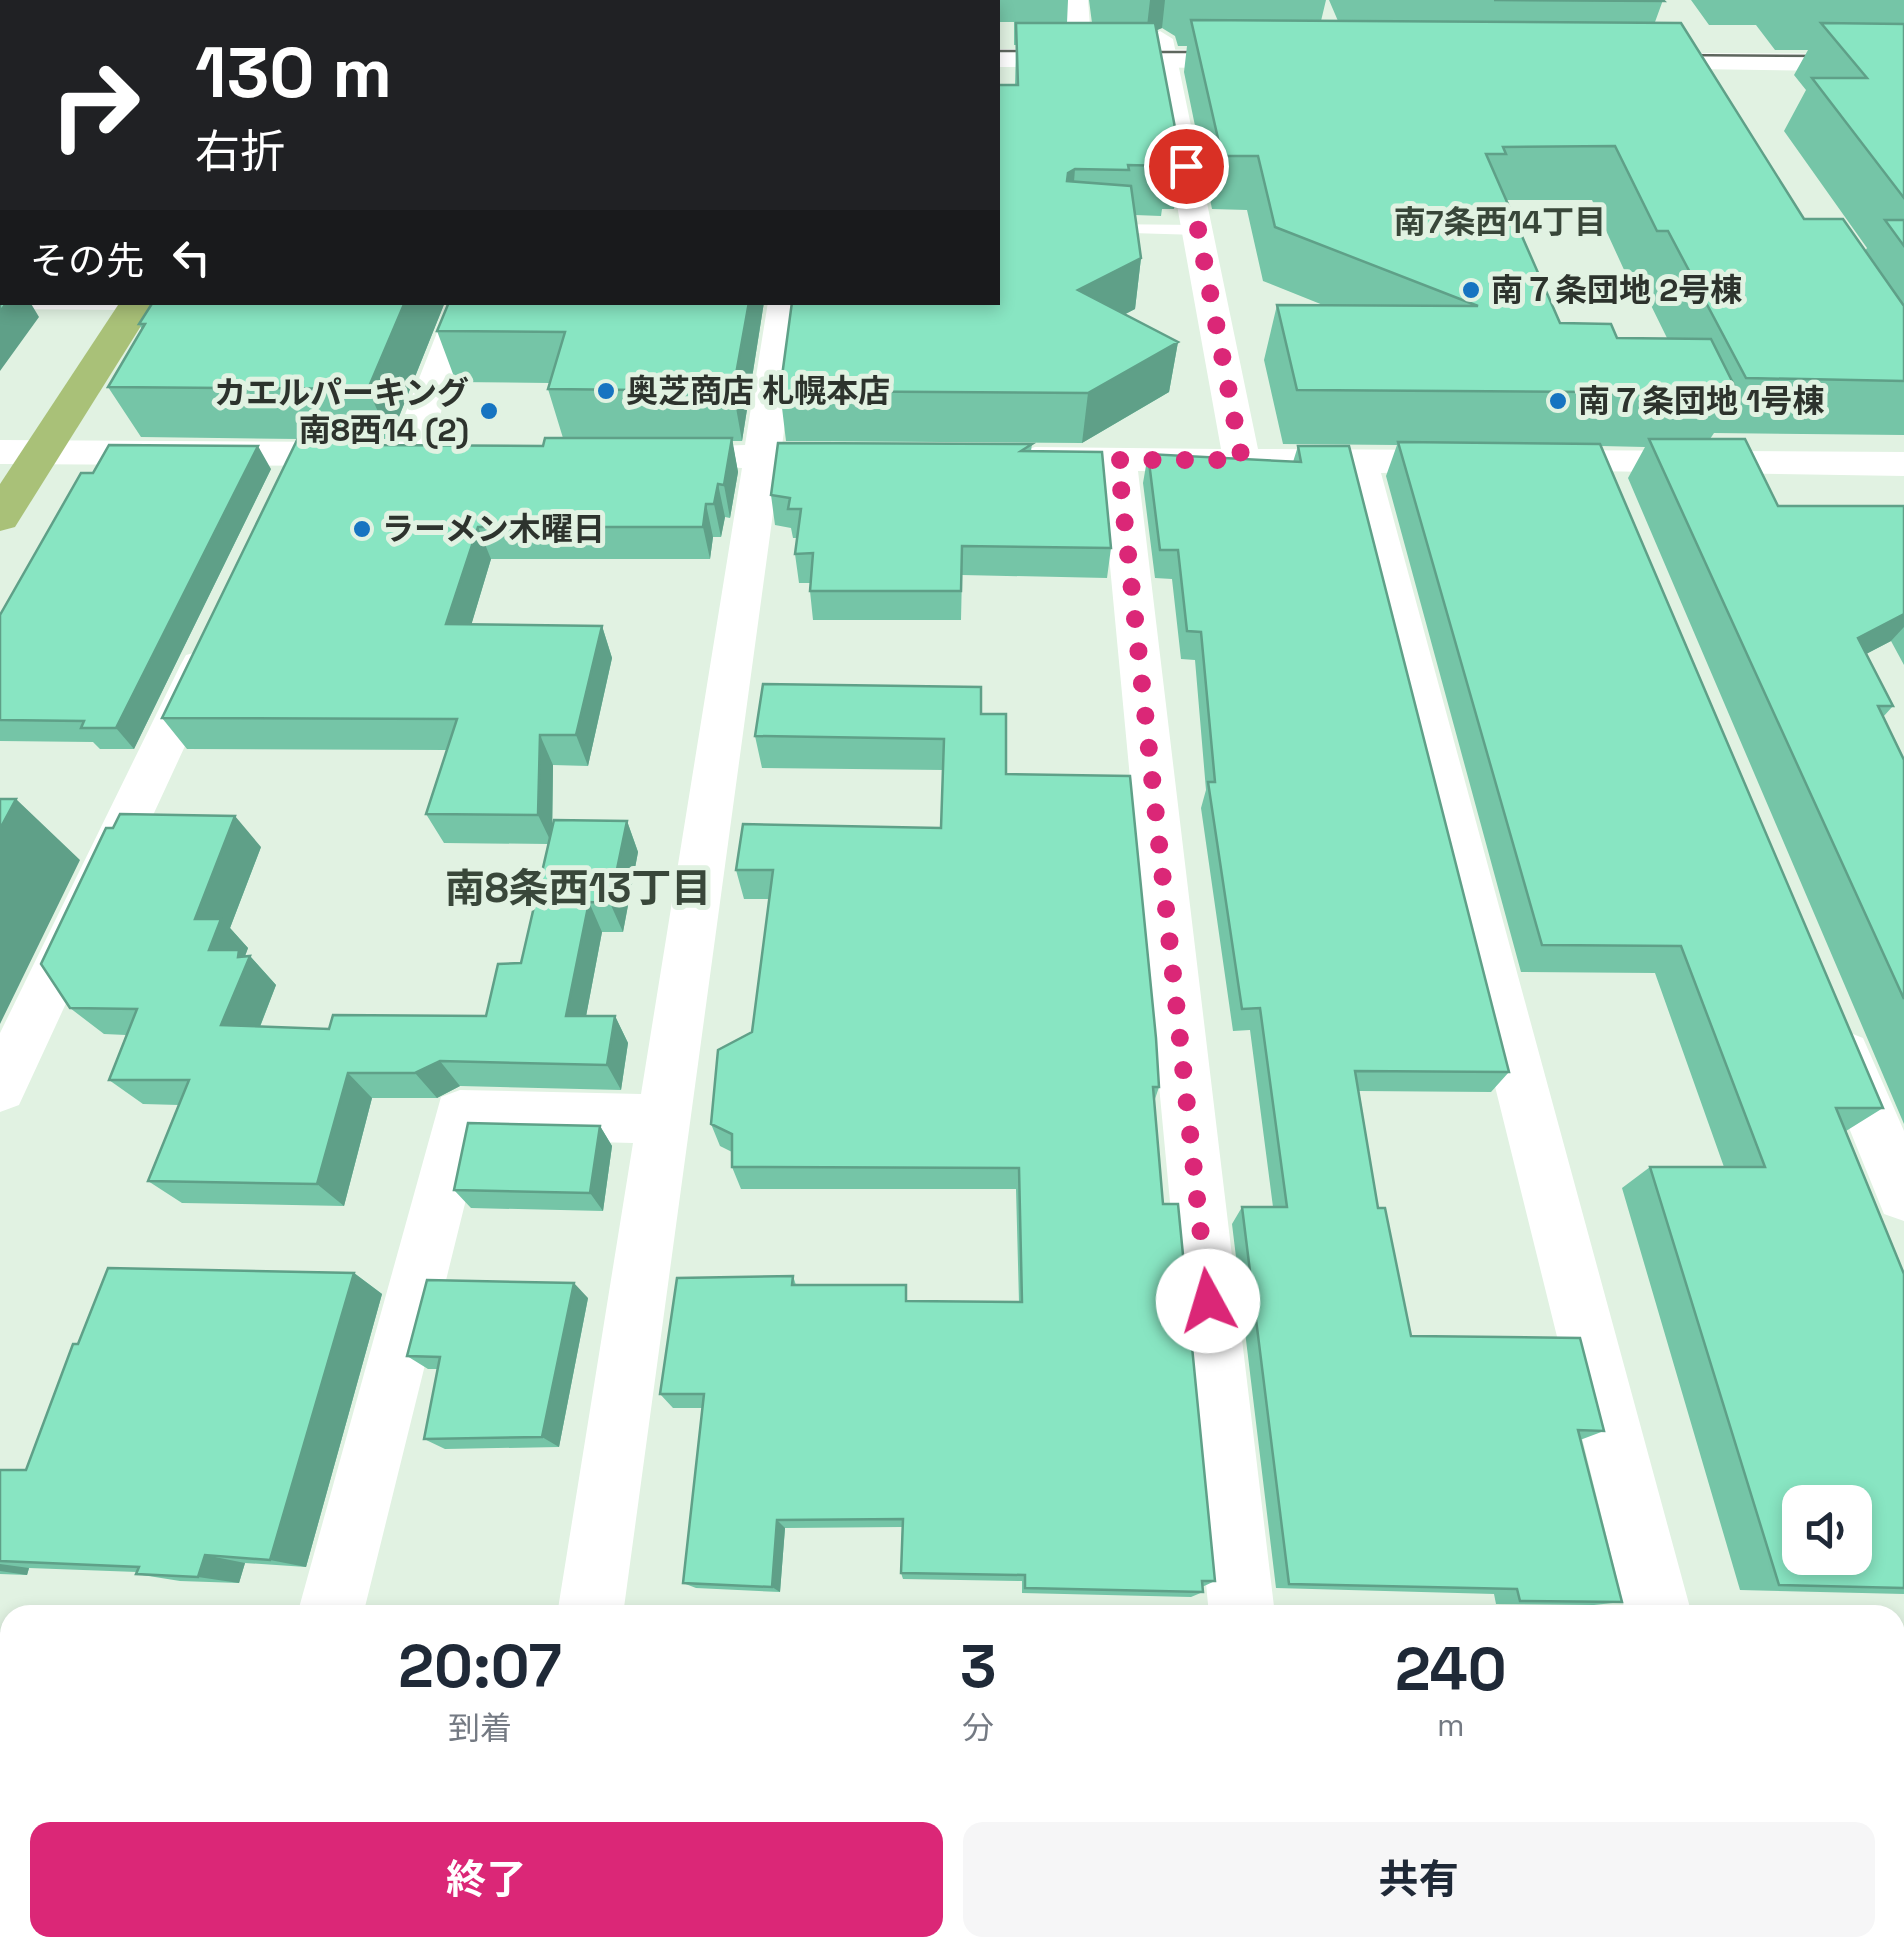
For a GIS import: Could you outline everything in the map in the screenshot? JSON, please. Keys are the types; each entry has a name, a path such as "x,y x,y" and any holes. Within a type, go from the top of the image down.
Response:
{"main road":[{"path":"0,517 137,305"}],"street":[{"path":"1075,0 1078,39"},
{"path":"1000,38 1078,39 1162,49"},
{"path":"1598,52 1675,45 1904,42"},
{"path":"1675,45 1904,63"},
{"path":"1675,45 1706,88"},
{"path":"1162,49 1242,460"},
{"path":"1000,58 1162,49 1279,50"},
{"path":"407,454 465,305"},
{"path":"591,1605 785,305"},
{"path":"0,452 293,472 407,454 446,455"},
{"path":"641,456 880,458"},
{"path":"999,458 1359,461 1606,481 1904,464"},
{"path":"1118,460 1241,1605"},
{"path":"1359,461 1656,1605"},
{"path":"0,1088 218,631"},
{"path":"1828,1012 1904,1195"},
{"path":"333,1605 460,1114 662,1119"}],"lane":[{"path":"1090,228 1198,230"}],"building":[{"path":"1494,0 1663,0 1664,1"},
{"path":"1191,20 1681,23 1804,219 1843,219 1904,306 1904,381 1746,378 1668,231 1657,231 1615,146 1503,147 1506,154 1486,154 1560,323 1611,324 1617,338 1711,339 1738,393 1297,390 1277,305 1478,306 1275,227 1258,156 1222,156"},
{"path":"1016,23 1155,23 1181,159 1167,159 1168,166 1128,165 1129,170 1075,169 1068,173 1067,181 1131,186 1141,258 1078,290 1178,342 1088,393 780,391 792,305 1000,305 1000,85 1018,85"},
{"path":"1821,23 1904,24 1904,198 1812,78 1867,78"},
{"path":"1885,220 1904,220 1904,246"},
{"path":"151,305 404,305 368,389 108,387 145,324 139,324"},
{"path":"448,305 748,305 733,391 548,389 565,332 437,331"},
{"path":"299,436 369,437 365,445 543,446 545,438 732,438 724,485 718,484 714,504 706,504 703,527 478,527 446,624 602,626 576,735 540,735 538,815 426,814 457,719 162,718"},
{"path":"1649,439 1745,439 1778,506 1904,506 1904,614 1858,638 1893,706 1878,706 1904,760 1904,999"},
{"path":"1398,442 1600,444 1883,1108 1836,1108 1904,1274 1904,1588 1779,1585 1650,1167 1765,1167 1681,946 1542,945"},
{"path":"778,443 1032,444 1021,451 1102,452 1111,548 962,546 961,591 810,591 813,553 795,554 801,509 788,509 790,498 771,495"},
{"path":"109,445 258,446 116,728 81,728 84,721 0,720 0,615 81,473 93,473"},
{"path":"1298,446 1349,446 1509,1072 1355,1071 1378,1208 1385,1208 1411,1336 1580,1338 1604,1431 1578,1430 1622,1602 1520,1601 1517,1589 1289,1584 1242,1207 1287,1207 1260,1008 1242,1009 1208,782 1215,782 1201,632 1187,631 1178,550 1160,550 1148,454 1301,462"},
{"path":"763,684 981,687 981,714 1006,714 1006,774 1130,776 1156,1038 1159,1087 1153,1087 1163,1204 1178,1204 1215,1581 1202,1581 1203,1592 1025,1588 1025,1575 901,1573 903,1519 777,1520 772,1587 683,1583 704,1394 660,1394 677,1278 793,1276 792,1285 906,1285 906,1301 1022,1302 1019,1168 732,1167 732,1134 711,1124 718,1050 752,1032 773,870 736,870 743,824 941,828 944,739 755,736"},
{"path":"0,799 16,799 0,829"},
{"path":"120,814 235,816 195,919 221,919 209,950 239,950 238,957 250,956 221,1025 329,1029 333,1015 486,1016 498,964 521,963 554,820 627,821 610,903 589,902 566,1016 615,1016 607,1065 440,1061 415,1073 348,1073 317,1184 148,1181 189,1080 109,1080 137,1009 70,1008 41,964 106,828 113,828"},
{"path":"468,1123 600,1126 590,1193 454,1190"},
{"path":"108,1268 354,1273 270,1560 205,1555 198,1577 136,1574 139,1567 0,1561 0,1470 26,1470 73,1344 78,1344"},
{"path":"427,1280 574,1283 542,1437 424,1439 440,1357 407,1356"}],"tram line":[{"path":"1000,51 1044,51"},
{"path":"1134,52 1214,52"},
{"path":"1674,55 1834,56"}],"place":[{"name":"南７条団地 2号棟","path":"1471,290"},
{"name":"奥芝商店 札幌本店","path":"606,391"},
{"name":"南７条団地 1号棟","path":"1558,401"},
{"name":"カエルパーキング 南8西14 (2)","path":"489,411"},
{"name":"ラーメン木曜日","path":"362,529"}],"district":[{"name":"南7条西14丁目","path":"1500,222"},
{"name":"南8条西13丁目","path":"578,888"}],"route":[{"path":"1186,166 1242,460 1118,460 1208,1301"}]}
